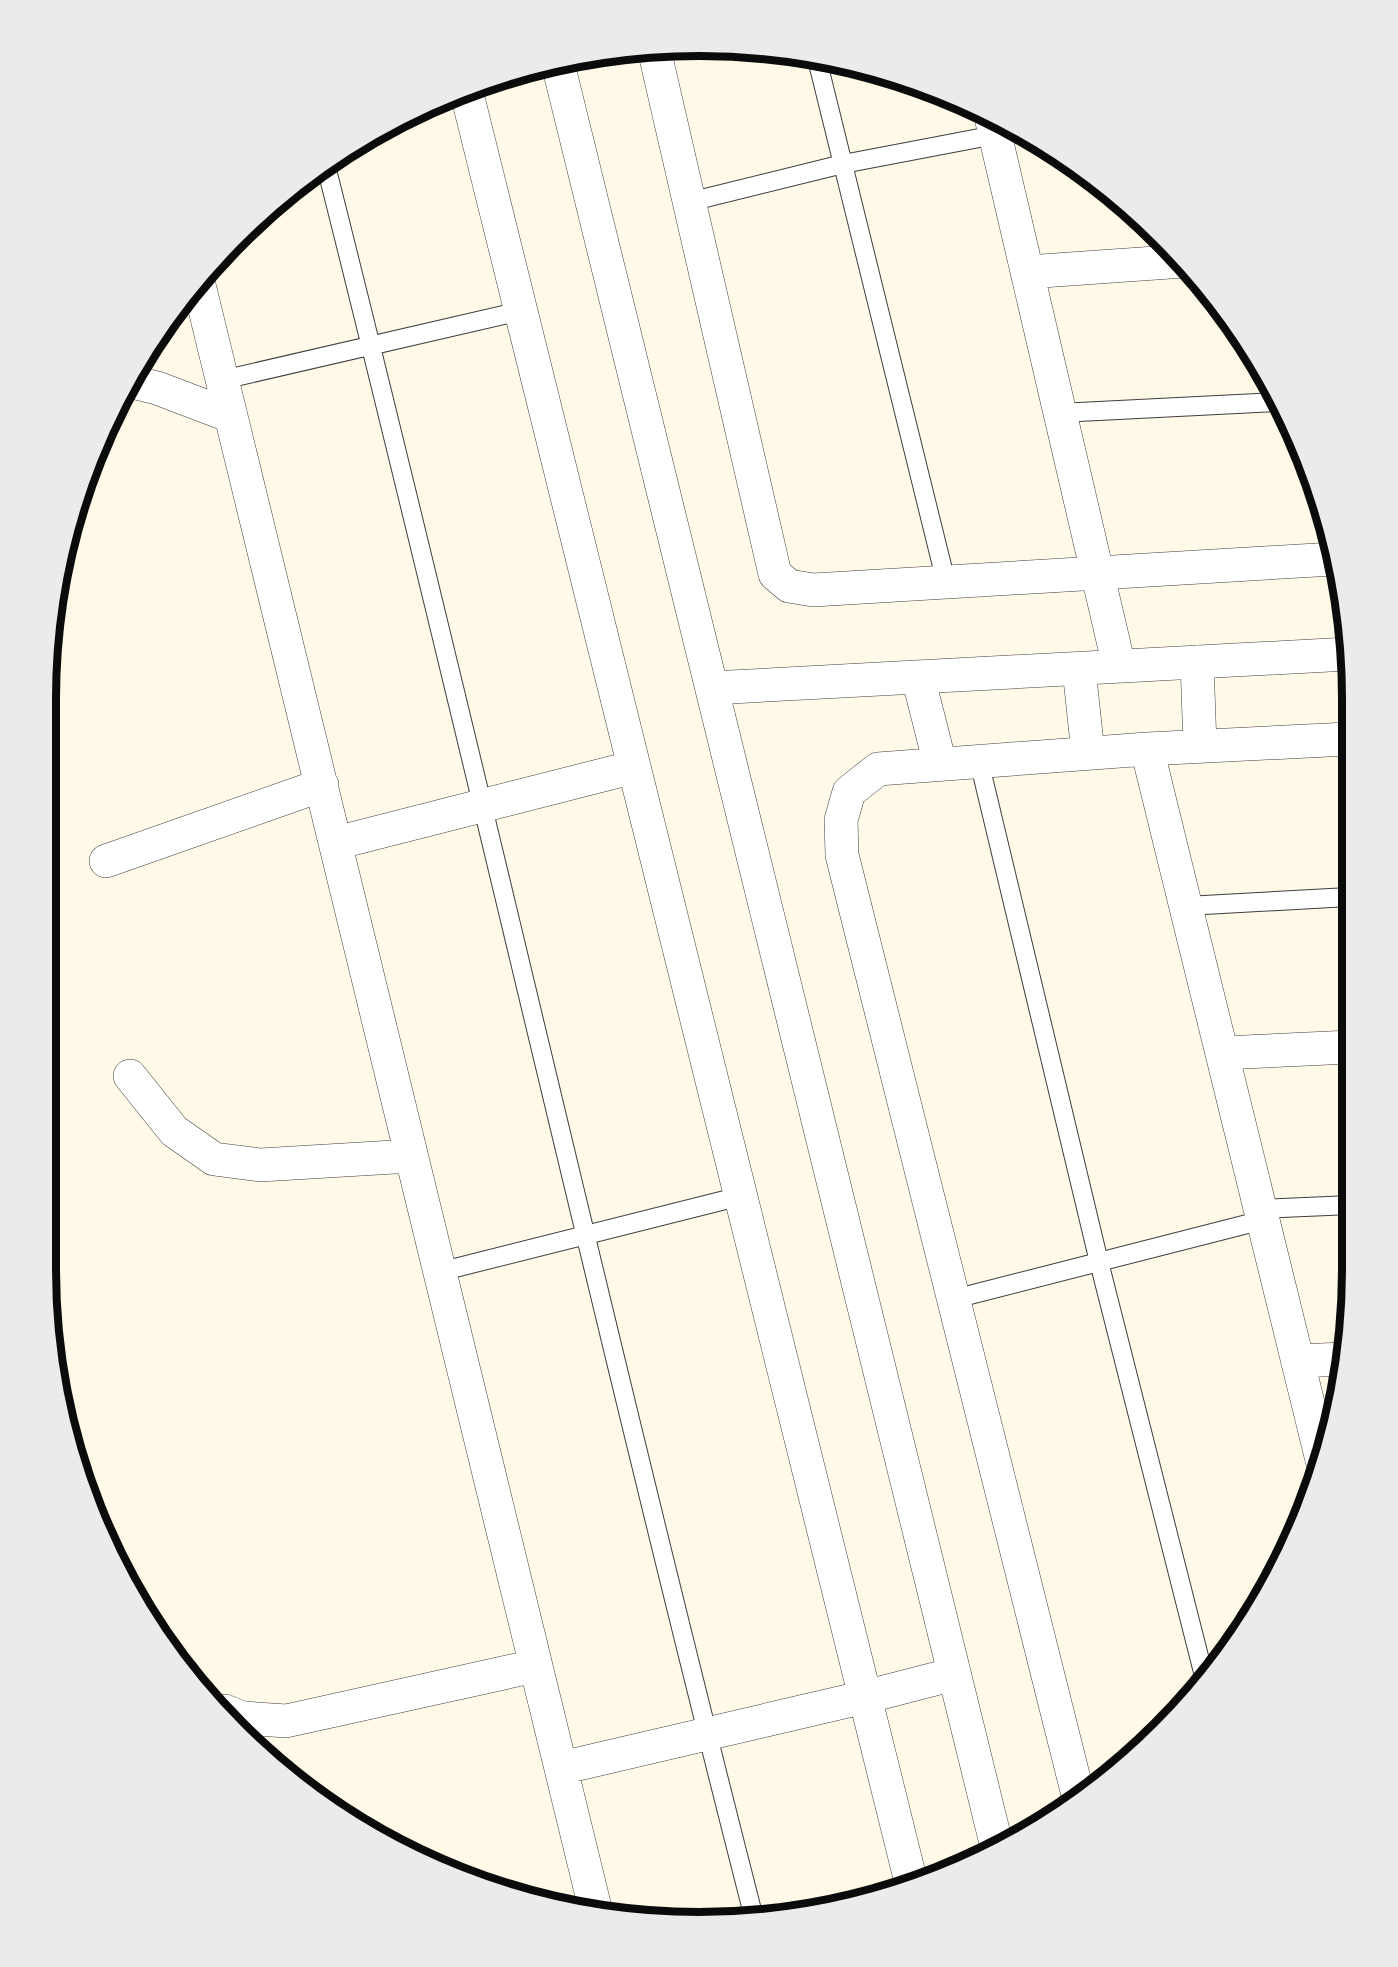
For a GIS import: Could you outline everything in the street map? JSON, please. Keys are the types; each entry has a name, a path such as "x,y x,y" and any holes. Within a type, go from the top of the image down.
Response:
{"street":[{"path":"656,57 775,574 789,586 813,590 1327,559"},
{"path":"560,71 954,1674 998,1837"},
{"path":"468,99 909,1876"},
{"path":"993,127 1119,666"},
{"path":"1026,272 1171,262"},
{"path":"201,292 593,1902"},
{"path":"138,384 157,388 231,416"},
{"path":"712,688 1341,654"},
{"path":"1197,662 1200,746"},
{"path":"1079,669 1088,753"},
{"path":"918,677 940,764"},
{"path":"1077,1789 842,855 841,820 849,792 878,769 1147,749 1342,739"},
{"path":"1147,749 1318,1444"},
{"path":"336,843 634,767"},
{"path":"106,861 322,785"},
{"path":"1222,1053 1342,1047"},
{"path":"130,1076 174,1131 214,1159 260,1165 411,1156"},
{"path":"1298,1361 1336,1359"},
{"path":"237,1716 286,1721 535,1665"},
{"path":"561,1768 954,1674"}],"lane":[{"path":"820,67 946,582"},
{"path":"689,202 989,125"},
{"path":"328,173 484,805 707,1734 752,1909"},
{"path":"222,380 521,311"},
{"path":"1059,413 1270,402"},
{"path":"979,761 1100,1262 1202,1669"},
{"path":"1185,906 1342,897"},
{"path":"439,1272 741,1196"},
{"path":"954,1299 1100,1262 1262,1215 1342,1206"}]}
